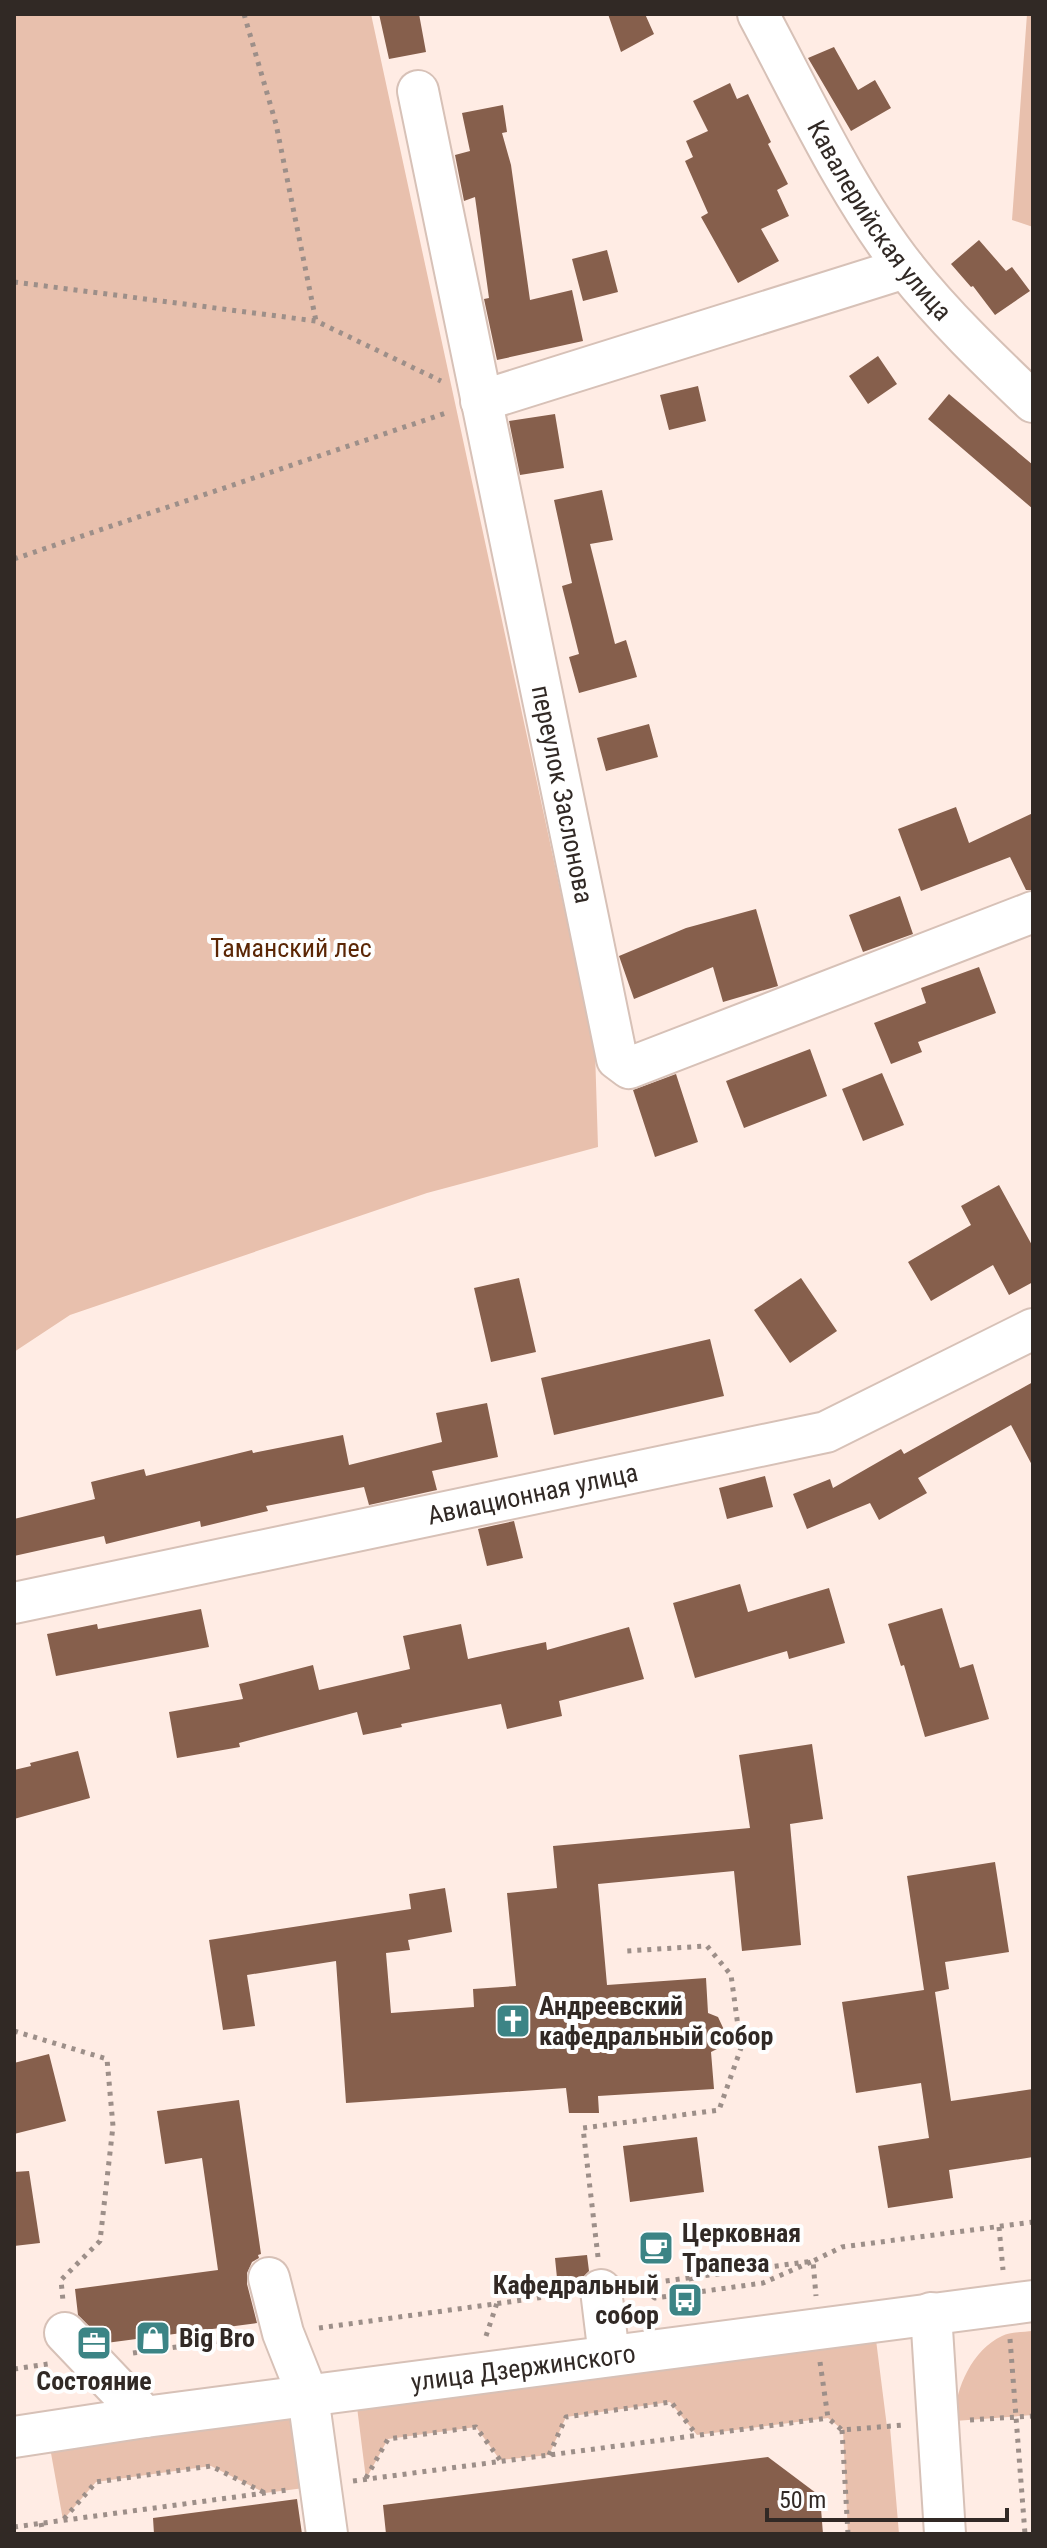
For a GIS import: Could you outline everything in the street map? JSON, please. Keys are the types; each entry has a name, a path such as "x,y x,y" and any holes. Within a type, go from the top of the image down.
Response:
{"street":[{"name":"Кавалерийская улица","path":"758,14 847,179 905,268 963,334 1033,402"},
{"name":"переулок Заслонова","path":"418,91 617,1059 629,1068 1033,912"},
{"path":"481,401 905,268"},
{"name":"Авиационная улица","path":"14,1603 826,1432 1033,1329"},
{"path":"269,2278 283,2333 308,2396 327,2534"},
{"path":"601,2290 609,2356"},
{"name":"улица Дзержинского","path":"14,2437 145,2417 1033,2301"},
{"path":"931,2313 945,2534"},
{"path":"65,2333 145,2417"}],"path":[{"path":"244,14 276,124 316,321"},
{"path":"14,282 316,321 481,401"},
{"path":"14,559 481,401"},
{"path":"123,2354 601,2290 583,2128 719,2110 741,2048 731,1975 707,1946 627,1951"},
{"path":"14,2031 107,2059 113,2126 100,2241 61,2280 67,2362 14,2369"},
{"path":"813,2261 632,2285 655,2298 763,2283 813,2261 842,2247 1033,2222"},
{"path":"691,2277 694,2293"},
{"path":"483,2346 497,2303"},
{"path":"549,2455 566,2417 641,2406 671,2402 697,2435"},
{"path":"1025,2534 1015,2417 1033,2416"},
{"path":"14,2527 828,2418"},
{"path":"366,2479 388,2439 476,2427 500,2460"},
{"path":"842,2430 848,2534"},
{"path":"63,2520 96,2482 211,2466 265,2493"},
{"path":"41,2523 43,2534"}],"green space":[{"name":"Таманский лес","path":"14,14 371,14 595,1051 598,1147 427,1193 70,1315 14,1352"},
{"path":"1027,14 1033,14 1033,227 1012,220"},
{"path":"1033,2331 1033,2415 955,2421 962,2384 982,2351 1005,2335"},
{"path":"875,2332 887,2427 890,2427 899,2534 848,2534 843,2430 828,2418 697,2435 670,2402 566,2417 549,2455 500,2460 476,2427 388,2439 366,2479 356,2399"},
{"path":"307,2405 320,2486 265,2493 211,2466 96,2482 63,2520 49,2442"}],"building":[{"path":"379,14 419,14 426,52 389,59"},
{"path":"608,14 645,14 654,34 621,52"},
{"path":"834,47 858,90 875,80 891,108 851,131 808,58"},
{"path":"730,83 737,99 748,94 788,184 777,190 789,216 761,229 779,261 738,283 701,217 708,213 685,161 693,157 686,141 708,131 693,101"},
{"path":"503,105 507,132 502,133 511,165 530,300 572,290 583,341 497,360 484,299 489,298 475,197 464,201 455,155 470,151 462,113"},
{"path":"979,240 1006,271 1012,267 1030,291 995,315 951,264"},
{"path":"607,250 618,292 583,301 572,259"},
{"path":"878,356 897,384 868,404 849,376"},
{"path":"698,386 706,421 669,430 660,395"},
{"path":"949,394 1033,465 1033,509 928,419"},
{"path":"555,414 564,468 520,475 509,421"},
{"path":"602,490 613,540 590,544 615,644 626,640 637,677 579,693 569,657 579,654 562,586 572,583 554,500"},
{"path":"649,724 658,757 606,771 597,738"},
{"path":"956,807 969,843 1033,813 1033,890 1026,890 1010,857 921,891 898,829"},
{"path":"900,896 913,934 863,952 849,915"},
{"path":"756,909 778,986 723,1002 713,967 634,999 619,956 686,928"},
{"path":"979,967 996,1013 918,1042 922,1052 891,1064 874,1023 926,1003 921,988"},
{"path":"810,1049 827,1096 744,1128 726,1081"},
{"path":"882,1073 904,1125 863,1141 842,1089"},
{"path":"676,1074 698,1142 655,1157 633,1090"},
{"path":"999,1185 1033,1247 1033,1282 1009,1295 993,1265 931,1301 908,1262 971,1225 961,1206"},
{"path":"519,1278 536,1352 491,1362 474,1288"},
{"path":"801,1278 837,1331 790,1363 754,1310"},
{"path":"710,1339 724,1396 554,1435 541,1378"},
{"path":"1033,1382 1033,1467 1011,1425 918,1478 927,1493 879,1520 870,1503 807,1529 793,1494 830,1479 833,1488 901,1449 904,1454"},
{"path":"487,1403 498,1457 432,1471 437,1490 369,1505 364,1487 266,1506 268,1511 201,1527 200,1521 106,1544 104,1536 14,1556 14,1519 95,1499 91,1482 144,1469 146,1476 252,1450 253,1453 343,1435 349,1465 442,1442 436,1413"},
{"path":"765,1476 773,1507 727,1519 719,1488"},
{"path":"514,1521 523,1558 487,1566 478,1529"},
{"path":"740,1584 748,1612 829,1588 845,1643 789,1659 787,1651 695,1678 673,1603"},
{"path":"942,1608 960,1668 973,1664 989,1719 925,1737 904,1665 901,1666 888,1624"},
{"path":"201,1609 209,1647 56,1676 47,1634 97,1624 98,1629"},
{"path":"461,1624 468,1659 546,1642 547,1650 629,1627 644,1679 559,1701 562,1716 507,1729 501,1704 401,1724 402,1727 363,1735 357,1712 239,1743 240,1747 177,1758 169,1712 243,1699 239,1684 313,1665 319,1690 410,1669 403,1636"},
{"path":"812,1744 823,1819 790,1824 801,1945 742,1951 734,1871 598,1884 607,1985 706,1978 708,2013 718,2017 725,2032 719,2048 711,2052 714,2089 598,2096 599,2113 569,2113 566,2088 346,2103 336,1961 247,1975 255,2026 223,2030 209,1940 411,1909 409,1894 445,1888 452,1932 408,1940 410,1950 386,1953 391,2013 474,2007 473,1989 516,1986 507,1893 557,1888 553,1846 750,1828 739,1755"},
{"path":"78,1751 90,1798 14,1819 14,1770"},
{"path":"995,1862 1009,1952 945,1962 949,1989 935,1992 951,2101 1033,2089 1033,2157 949,2170 953,2198 888,2208 878,2146 929,2138 921,2083 856,2093 842,2002 924,1990 907,1876"},
{"path":"49,2054 66,2121 14,2134 14,2063"},
{"path":"239,2100 261,2254 252,2262 247,2273 257,2323 106,2343 78,2315 75,2289 218,2270 202,2158 165,2164 157,2111"},
{"path":"697,2137 704,2192 630,2202 623,2146"},
{"path":"29,2171 40,2243 14,2246 14,2172"},
{"path":"587,2255 589,2271 580,2280 579,2286 558,2288 555,2258"},
{"path":"768,2457 820,2496 823,2534 386,2534 383,2505"},
{"path":"297,2499 302,2534 154,2534 153,2518"}],"place":[{"name":"Андреевский кафедральный собор","path":"513,2021"},
{"name":"Церковная Трапеза","path":"656,2248"},
{"name":"Кафедральный собор","path":"685,2300"},
{"name":"Big Bro","path":"153,2338"},
{"name":"Состояние","path":"94,2343"}]}
